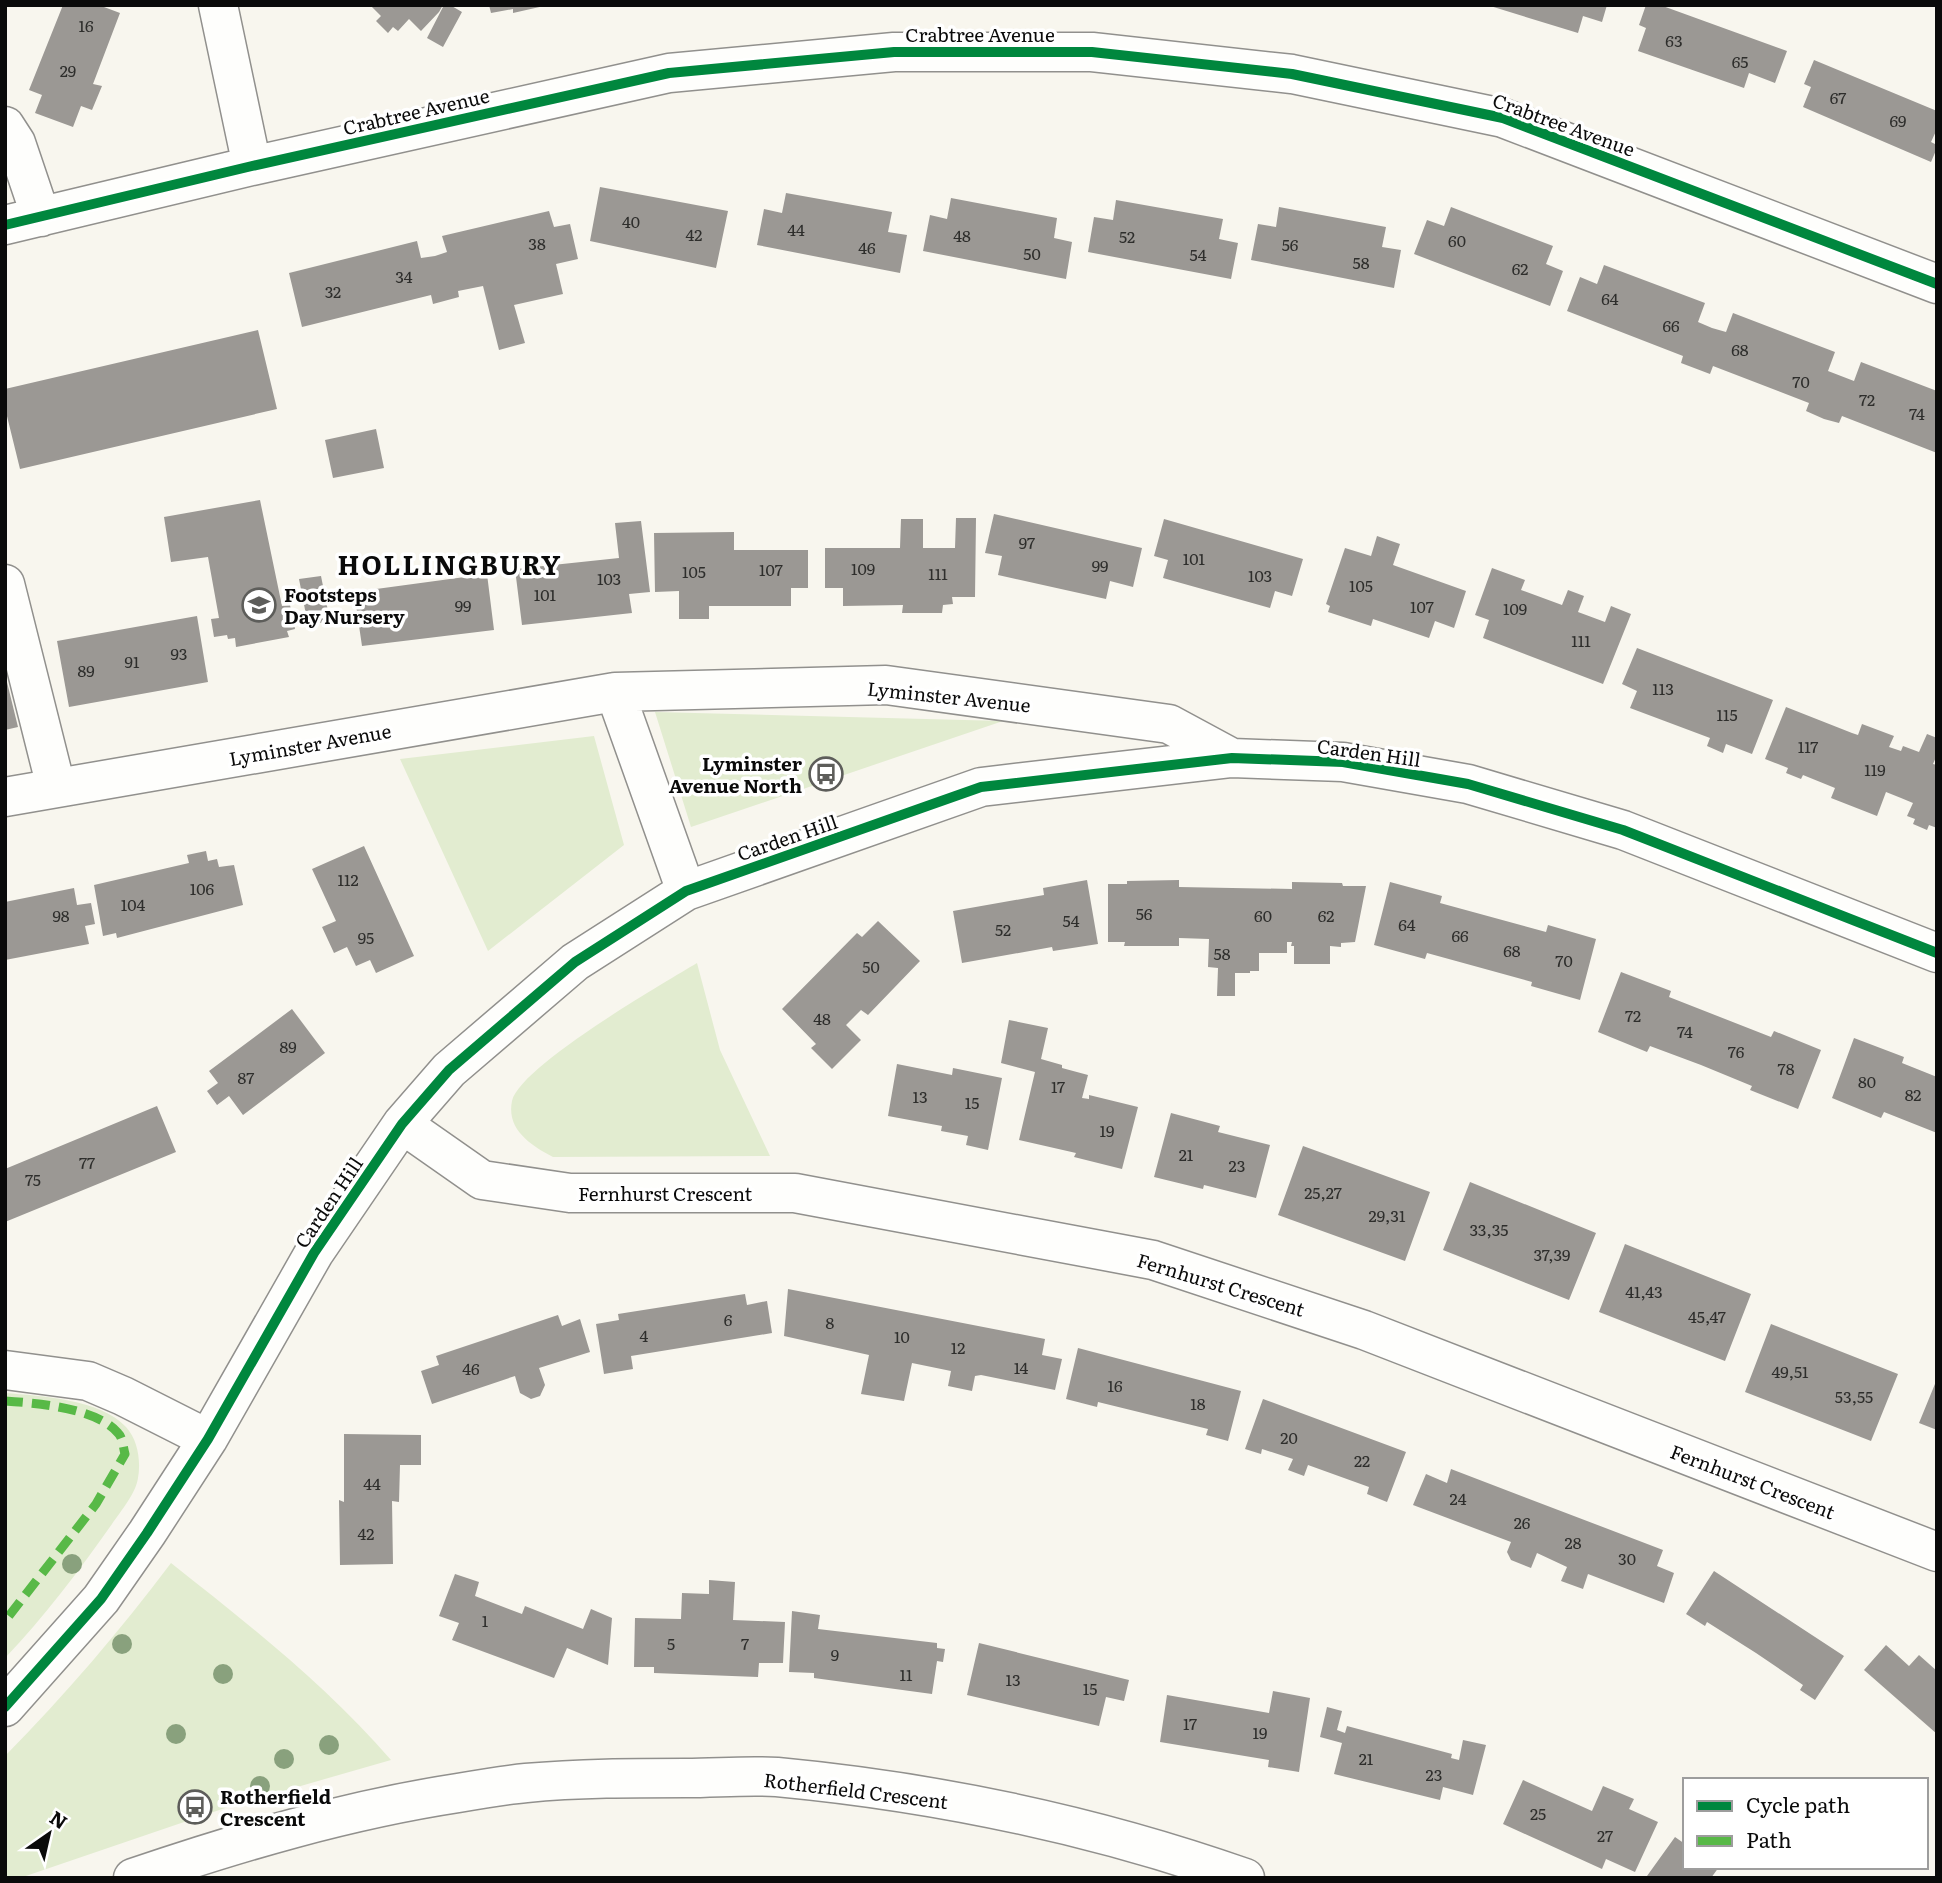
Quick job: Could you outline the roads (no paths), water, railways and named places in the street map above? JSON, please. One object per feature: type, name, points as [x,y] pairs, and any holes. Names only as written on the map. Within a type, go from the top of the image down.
[{"type":"street","points":[[218,5],[252,166]]},
{"type":"street","name":"Crabtree Avenue","points":[[23,221],[252,166],[668,73],[894,51],[1092,52],[1293,74],[1503,118],[1937,284]]},
{"type":"street","points":[[5,126],[16,143],[23,221]]},
{"type":"street","points":[[5,584],[56,787]]},
{"type":"street","name":"Lyminster Avenue","points":[[5,797],[615,692],[886,685],[1169,724],[1232,758]]},
{"type":"street","points":[[615,692],[686,891]]},
{"type":"street","name":"Carden Hill","points":[[5,1707],[102,1599],[208,1439],[314,1253],[402,1124],[449,1070],[566,969],[686,891],[981,788],[1232,758],[1343,762],[1468,784],[1623,830],[1937,953]]},
{"type":"street","name":"Fernhurst Crescent","points":[[402,1124],[482,1180],[570,1192],[795,1193],[1153,1260],[1364,1330],[1937,1552]]},
{"type":"street","points":[[5,1370],[88,1381],[208,1439]]},
{"type":"street","name":"Rotherfield Crescent","points":[[133,1878],[200,1855],[317,1821],[449,1794],[524,1783],[594,1779],[774,1777],[913,1794],[1050,1820],[1199,1861],[1245,1878]]},
{"type":"place","name":"Footsteps Day Nursery","points":[[259,605]]},
{"type":"place","name":"Lyminster Avenue North","points":[[826,774]]},
{"type":"place","name":"Rotherfield Crescent","points":[[195,1807]]},
{"type":"district","name":"HOLLINGBURY","points":[[450,563]]}]
